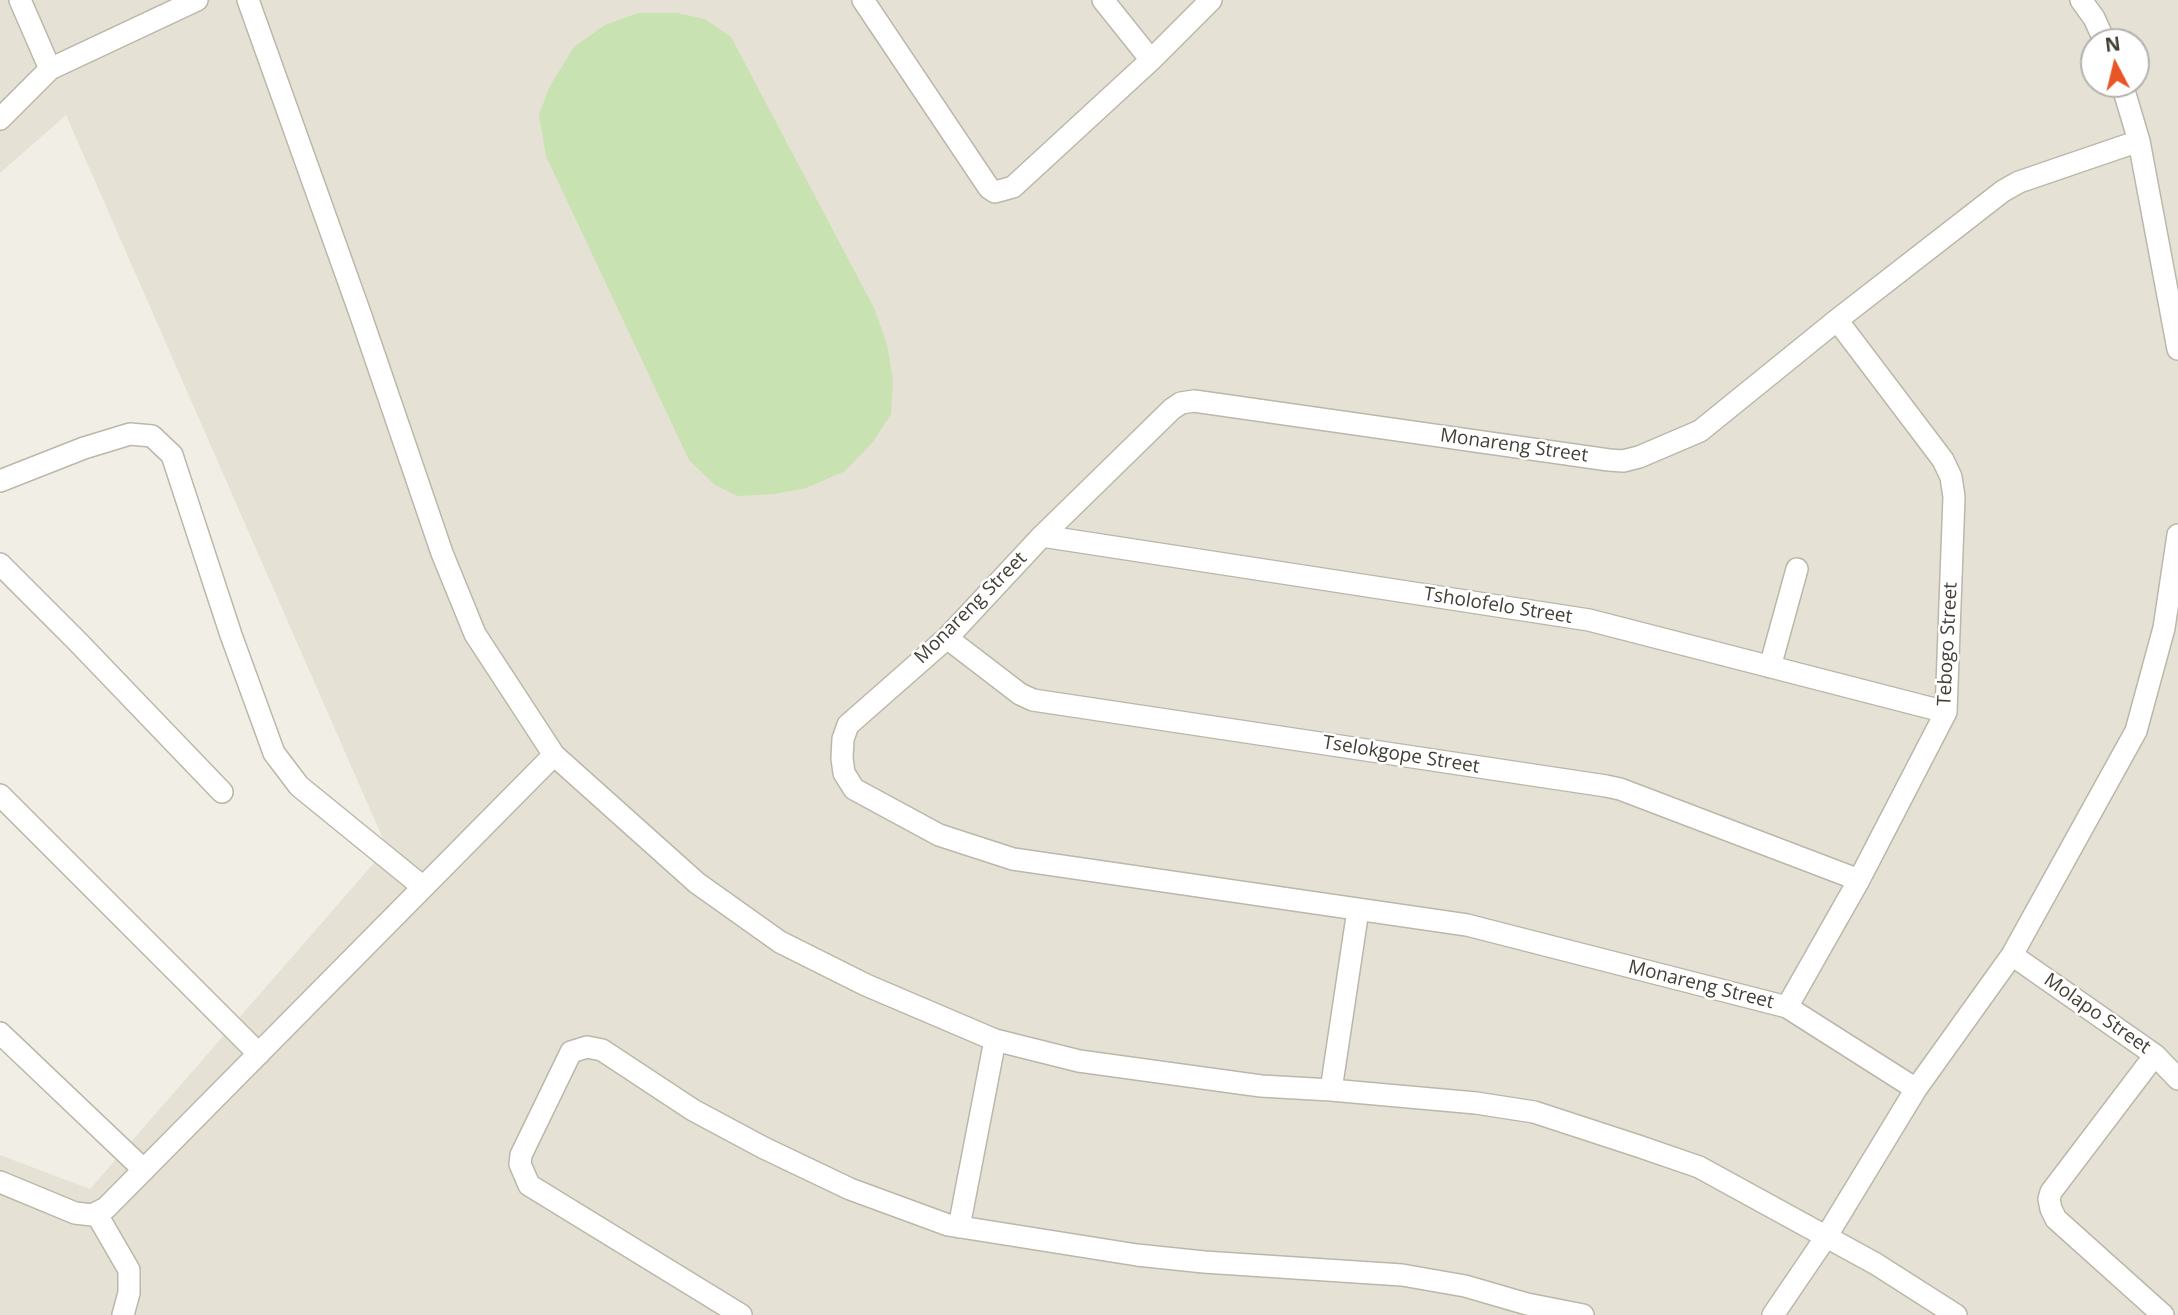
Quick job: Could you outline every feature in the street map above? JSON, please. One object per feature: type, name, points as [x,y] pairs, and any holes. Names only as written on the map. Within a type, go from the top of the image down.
[{"type":"street","points":[[20,0],[50,69]]},
{"type":"street","points":[[0,119],[50,69],[197,0]]},
{"type":"street","points":[[248,0],[442,553],[474,634],[554,755],[697,883],[780,942],[866,985],[995,1040],[1079,1061],[1261,1086],[1476,1103],[1534,1112],[1699,1167],[1876,1264],[1956,1315]]},
{"type":"street","points":[[863,0],[989,188],[995,192],[1013,187],[1151,60],[1211,0]]},
{"type":"street","points":[[1103,0],[1151,60]]},
{"type":"street","points":[[2081,0],[2099,28]]},
{"type":"street","points":[[2126,98],[2139,141],[2178,349]]},
{"type":"street","name":"Monareng Street","points":[[1916,1089],[1787,1007],[1467,925],[1013,859],[939,835],[853,789],[844,773],[843,739],[848,725],[947,638],[1042,536],[1181,403],[1194,401],[1623,461],[1639,457],[1700,431],[2003,191],[2139,141]]},
{"type":"street","name":"Tebogo Street","points":[[1787,1007],[1860,880],[1946,712],[1954,497],[1951,477],[1943,460],[1837,320]]},
{"type":"street","points":[[0,481],[84,448],[130,434],[152,436],[172,455],[231,635],[274,753],[299,786],[423,887]]},
{"type":"street","points":[[1773,1315],[1826,1237],[1916,1089],[2012,955],[2140,722],[2164,628],[2178,535]]},
{"type":"street","name":"Tsholofelo Street","points":[[1042,536],[1589,620],[1946,712]]},
{"type":"street","points":[[0,564],[222,792]]},
{"type":"street","points":[[1770,667],[1797,569]]},
{"type":"street","name":"Tselokgope Street","points":[[947,638],[1020,695],[1033,700],[1620,789],[1860,880]]},
{"type":"street","points":[[0,1182],[83,1215],[107,1208],[554,755]]},
{"type":"street","points":[[0,795],[259,1054]]},
{"type":"street","points":[[1331,1090],[1358,910]]},
{"type":"street","name":"Molapo Street","points":[[2012,955],[2155,1055],[2178,1079]]},
{"type":"street","points":[[0,1033],[144,1170]]},
{"type":"street","points":[[959,1227],[995,1040]]},
{"type":"street","points":[[741,1315],[529,1185],[520,1164],[521,1154],[571,1052],[587,1047],[602,1050],[693,1110],[765,1148],[850,1189],[948,1225],[1191,1261],[1402,1275],[1465,1286],[1525,1309],[1583,1315]]},
{"type":"street","points":[[2155,1055],[2051,1192],[2049,1199],[2056,1219],[2163,1315]]},
{"type":"street","points":[[96,1213],[129,1269],[129,1293],[123,1315]]},
{"type":"shaded area","points":[[0,0],[2178,0],[2178,1315],[0,1315],[0,1155],[90,1189],[387,848],[66,115],[0,173]]},
{"type":"green space","points":[[638,13],[677,13],[705,19],[731,37],[874,308],[887,344],[893,381],[891,414],[873,442],[845,471],[806,488],[774,494],[738,496],[715,485],[689,460],[546,156],[539,115],[549,88],[574,47],[605,25]]}]
